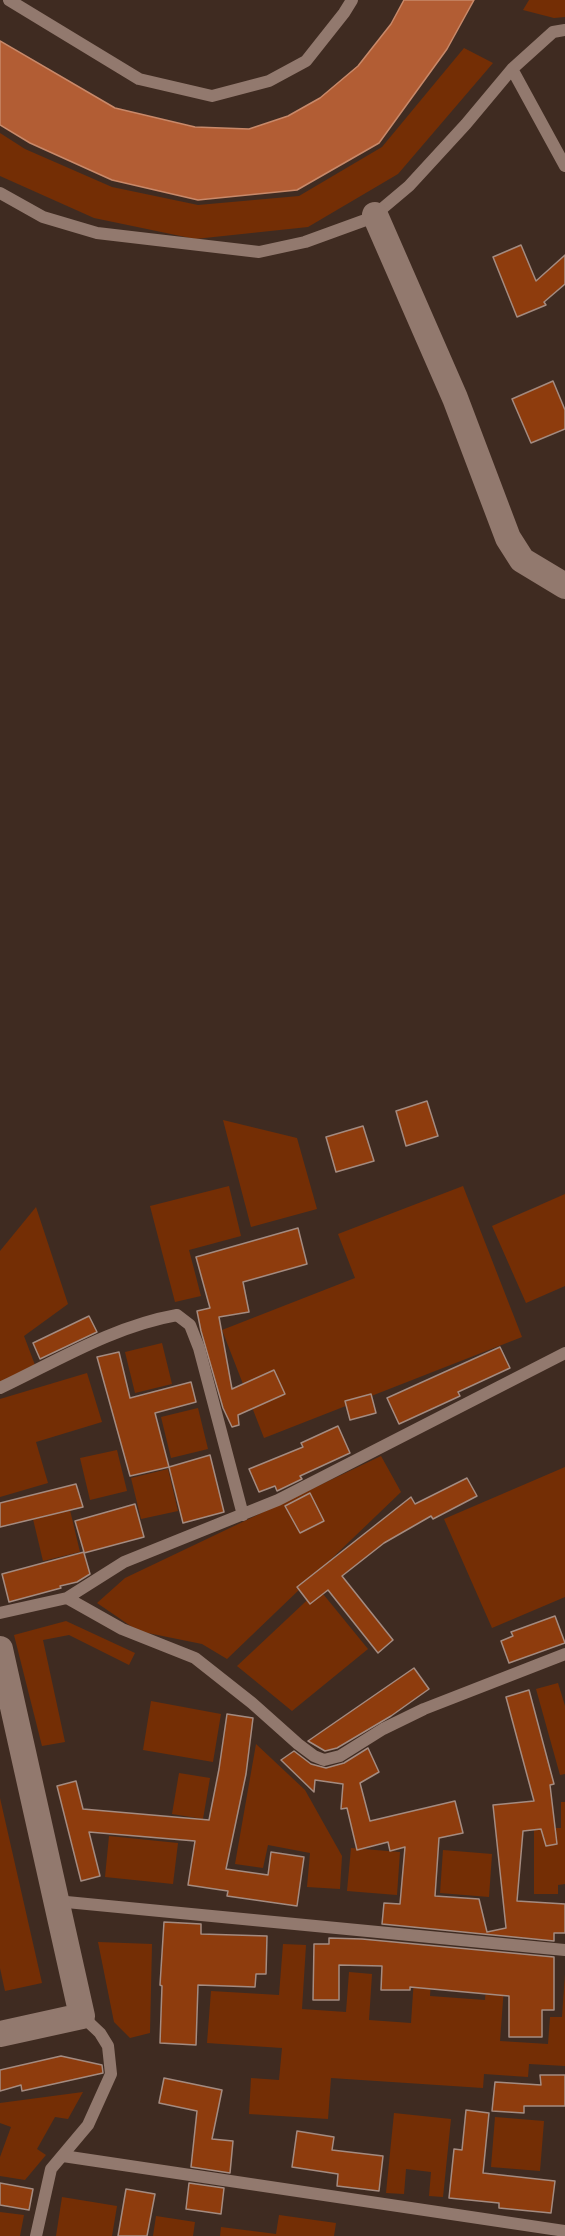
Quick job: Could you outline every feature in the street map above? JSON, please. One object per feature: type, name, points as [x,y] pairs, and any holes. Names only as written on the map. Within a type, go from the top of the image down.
[{"type":"street","points":[[375,215],[455,398],[508,538],[522,560],[565,586]]},
{"type":"street","points":[[0,1649],[82,2016],[0,2034]]},
{"type":"lane","points":[[9,0],[139,79],[212,96],[269,81],[306,61],[352,0]]},
{"type":"lane","points":[[0,193],[43,218],[97,233],[259,252],[304,242],[375,215],[408,186],[466,124],[512,69],[553,32],[565,30]]},
{"type":"lane","points":[[512,69],[565,166]]},
{"type":"lane","points":[[0,1388],[123,1330],[158,1318],[177,1315],[190,1325],[199,1348],[243,1515]]},
{"type":"lane","points":[[0,1613],[67,1598],[124,1562],[278,1500],[565,1353]]},
{"type":"lane","points":[[67,1598],[122,1629],[195,1658],[252,1703],[298,1744],[314,1756],[324,1760],[340,1756],[383,1729],[424,1709],[565,1654]]},
{"type":"lane","points":[[56,1901],[565,1950]]},
{"type":"lane","points":[[36,2236],[51,2169],[88,2125],[111,2074],[108,2046],[100,2033],[82,2016]]},
{"type":"lane","points":[[63,2156],[565,2231]]},
{"type":"shaded area","points":[[404,0],[474,0],[447,49],[379,143],[297,190],[198,200],[112,180],[30,143],[0,125],[0,41],[115,108],[195,127],[249,129],[288,116],[320,98],[358,66],[391,24]]},
{"type":"shaded area","points":[[529,0],[565,0],[565,17],[554,18],[523,10]]},
{"type":"shaded area","points":[[464,48],[493,63],[398,174],[308,227],[195,239],[94,218],[0,176],[0,133],[25,149],[112,187],[198,205],[299,196],[382,147]]},
{"type":"shaded area","points":[[223,1120],[297,1138],[317,1209],[251,1227]]},
{"type":"shaded area","points":[[229,1186],[241,1236],[189,1250],[201,1296],[175,1302],[150,1206]]},
{"type":"shaded area","points":[[463,1186],[522,1337],[264,1438],[222,1330],[355,1278],[338,1234]]},
{"type":"shaded area","points":[[565,1194],[565,1286],[526,1303],[492,1226]]},
{"type":"shaded area","points":[[36,1207],[68,1304],[24,1336],[35,1365],[0,1384],[0,1251]]},
{"type":"shaded area","points":[[162,1343],[172,1384],[135,1393],[125,1352]]},
{"type":"shaded area","points":[[87,1373],[102,1422],[36,1442],[48,1483],[0,1497],[0,1399]]},
{"type":"shaded area","points":[[198,1408],[208,1449],[171,1458],[161,1417]]},
{"type":"shaded area","points":[[117,1450],[127,1491],[90,1500],[80,1458]]},
{"type":"shaded area","points":[[381,1456],[401,1492],[227,1659],[202,1644],[138,1631],[97,1603],[125,1578]]},
{"type":"shaded area","points":[[565,1467],[565,1597],[492,1628],[444,1519]]},
{"type":"shaded area","points":[[168,1469],[178,1511],[141,1519],[131,1478]]},
{"type":"shaded area","points":[[70,1510],[80,1552],[43,1561],[33,1519]]},
{"type":"shaded area","points":[[319,1589],[368,1649],[292,1711],[237,1666]]},
{"type":"shaded area","points":[[66,1621],[135,1653],[129,1665],[69,1635],[43,1640],[65,1742],[42,1746],[14,1635]]},
{"type":"shaded area","points":[[558,1683],[565,1706],[565,1774],[560,1775],[536,1689]]},
{"type":"shaded area","points":[[151,1701],[221,1714],[213,1762],[143,1750]]},
{"type":"shaded area","points":[[256,1744],[305,1790],[342,1856],[340,1889],[307,1887],[310,1853],[268,1845],[263,1868],[235,1864]]},
{"type":"shaded area","points":[[179,1773],[210,1778],[203,1819],[172,1814]]},
{"type":"shaded area","points":[[0,1798],[42,1983],[5,1991],[0,1968]]},
{"type":"shaded area","points":[[561,1802],[565,1802],[565,1884],[558,1885],[558,1894],[534,1894],[534,1828],[561,1828]]},
{"type":"shaded area","points":[[109,1836],[178,1843],[173,1884],[105,1877]]},
{"type":"shaded area","points":[[351,1848],[400,1852],[397,1895],[347,1891]]},
{"type":"shaded area","points":[[443,1850],[492,1854],[489,1897],[440,1893]]},
{"type":"shaded area","points":[[98,1942],[152,1944],[150,2033],[130,2038],[114,2022]]},
{"type":"shaded area","points":[[283,1944],[306,1945],[302,2009],[346,2012],[349,1972],[372,1974],[369,2020],[411,2023],[416,1948],[433,1949],[430,1996],[485,2000],[488,1958],[506,1960],[500,2041],[548,2044],[550,2017],[562,2017],[565,1974],[565,2066],[529,2064],[528,2077],[484,2074],[483,2088],[331,2078],[328,2119],[249,2114],[251,2078],[279,2080],[282,2048],[207,2043],[211,1991],[279,1995]]},
{"type":"shaded area","points":[[83,2092],[68,2119],[55,2117],[37,2149],[46,2155],[25,2180],[0,2176],[0,2157],[11,2127],[0,2123],[0,2103]]},
{"type":"shaded area","points":[[394,2113],[451,2119],[443,2197],[429,2196],[431,2172],[406,2169],[404,2194],[386,2193]]},
{"type":"shaded area","points":[[495,2117],[544,2121],[540,2171],[491,2167]]},
{"type":"shaded area","points":[[62,2197],[117,2206],[112,2236],[56,2236]]},
{"type":"shaded area","points":[[0,2212],[24,2215],[20,2236],[0,2236]]},
{"type":"shaded area","points":[[279,2215],[336,2223],[334,2236],[220,2236],[221,2227],[276,2234]]},
{"type":"shaded area","points":[[156,2216],[195,2222],[193,2236],[153,2236]]},
{"type":"building","points":[[521,245],[536,281],[565,255],[565,284],[544,302],[546,305],[517,317],[493,257]]},
{"type":"building","points":[[553,381],[565,410],[565,429],[531,443],[512,399]]},
{"type":"building","points":[[427,1101],[438,1136],[406,1146],[396,1111]]},
{"type":"building","points":[[363,1126],[374,1161],[336,1172],[326,1137]]},
{"type":"building","points":[[298,1228],[307,1264],[243,1282],[249,1312],[219,1317],[232,1389],[274,1370],[285,1394],[238,1415],[239,1425],[232,1427],[223,1408],[201,1331],[197,1311],[210,1308],[196,1257]]},
{"type":"building","points":[[89,1316],[97,1332],[40,1359],[33,1343]]},
{"type":"building","points":[[500,1347],[510,1368],[458,1392],[460,1396],[399,1424],[387,1398]]},
{"type":"building","points":[[119,1352],[130,1398],[191,1382],[196,1402],[155,1413],[169,1467],[130,1476],[97,1357]]},
{"type":"building","points":[[371,1394],[376,1413],[350,1420],[345,1401]]},
{"type":"building","points":[[338,1426],[350,1453],[300,1476],[302,1479],[277,1491],[275,1486],[259,1492],[249,1469],[303,1447],[301,1443]]},
{"type":"building","points":[[210,1455],[224,1512],[183,1523],[169,1467]]},
{"type":"building","points":[[467,1478],[477,1496],[433,1519],[431,1516],[384,1543],[342,1576],[393,1640],[378,1653],[328,1590],[310,1604],[297,1587],[411,1497],[415,1504]]},
{"type":"building","points":[[76,1484],[83,1507],[0,1527],[0,1503]]},
{"type":"building","points":[[310,1493],[324,1521],[300,1533],[285,1506]]},
{"type":"building","points":[[135,1504],[144,1537],[84,1553],[90,1574],[77,1582],[60,1586],[61,1588],[9,1602],[2,1574],[84,1552],[75,1521]]},
{"type":"building","points":[[555,1616],[565,1643],[509,1663],[501,1641],[513,1636],[511,1632]]},
{"type":"building","points":[[414,1668],[429,1689],[391,1716],[337,1748],[325,1751],[308,1741]]},
{"type":"building","points":[[529,1690],[554,1784],[550,1785],[557,1844],[546,1846],[541,1829],[523,1831],[517,1901],[565,1904],[565,1933],[554,1933],[554,1941],[382,1924],[384,1903],[400,1904],[405,1847],[390,1851],[388,1842],[357,1850],[347,1808],[341,1809],[343,1784],[315,1780],[314,1792],[281,1760],[294,1751],[311,1764],[326,1768],[344,1763],[368,1748],[379,1772],[360,1783],[370,1821],[455,1801],[463,1833],[439,1838],[435,1896],[479,1899],[487,1932],[506,1928],[493,1805],[534,1801],[506,1697]]},
{"type":"building","points":[[227,1714],[253,1718],[246,1774],[226,1869],[268,1875],[271,1852],[304,1857],[297,1906],[227,1896],[228,1891],[188,1885],[195,1841],[89,1832],[100,1876],[81,1881],[57,1786],[76,1781],[83,1809],[209,1820]]},
{"type":"building","points":[[164,1922],[201,1924],[201,1934],[267,1936],[266,1974],[256,1974],[255,1987],[198,1985],[196,2045],[160,2043],[162,1986],[160,1985]]},
{"type":"building","points":[[329,1938],[554,1957],[554,2010],[542,2010],[542,2037],[509,2037],[509,1996],[410,1987],[410,1990],[381,1990],[382,1966],[339,1965],[339,2000],[313,2000],[314,1944],[329,1944]]},
{"type":"building","points":[[61,2056],[102,2065],[103,2073],[22,2091],[21,2085],[0,2091],[0,2070]]},
{"type":"building","points":[[540,2075],[565,2075],[565,2106],[524,2106],[524,2113],[492,2111],[495,2082],[541,2085]]},
{"type":"building","points":[[164,2078],[222,2090],[212,2139],[233,2141],[230,2173],[191,2167],[197,2111],[159,2103]]},
{"type":"building","points":[[466,2110],[489,2113],[483,2173],[555,2181],[551,2213],[499,2208],[499,2203],[449,2198],[454,2149],[462,2150]]},
{"type":"building","points":[[297,2131],[334,2137],[332,2150],[383,2156],[379,2191],[337,2186],[338,2174],[292,2167]]},
{"type":"building","points":[[0,2183],[33,2189],[29,2210],[0,2205]]},
{"type":"building","points":[[189,2183],[224,2188],[221,2214],[186,2209]]},
{"type":"building","points":[[126,2189],[155,2194],[147,2236],[118,2236]]}]
